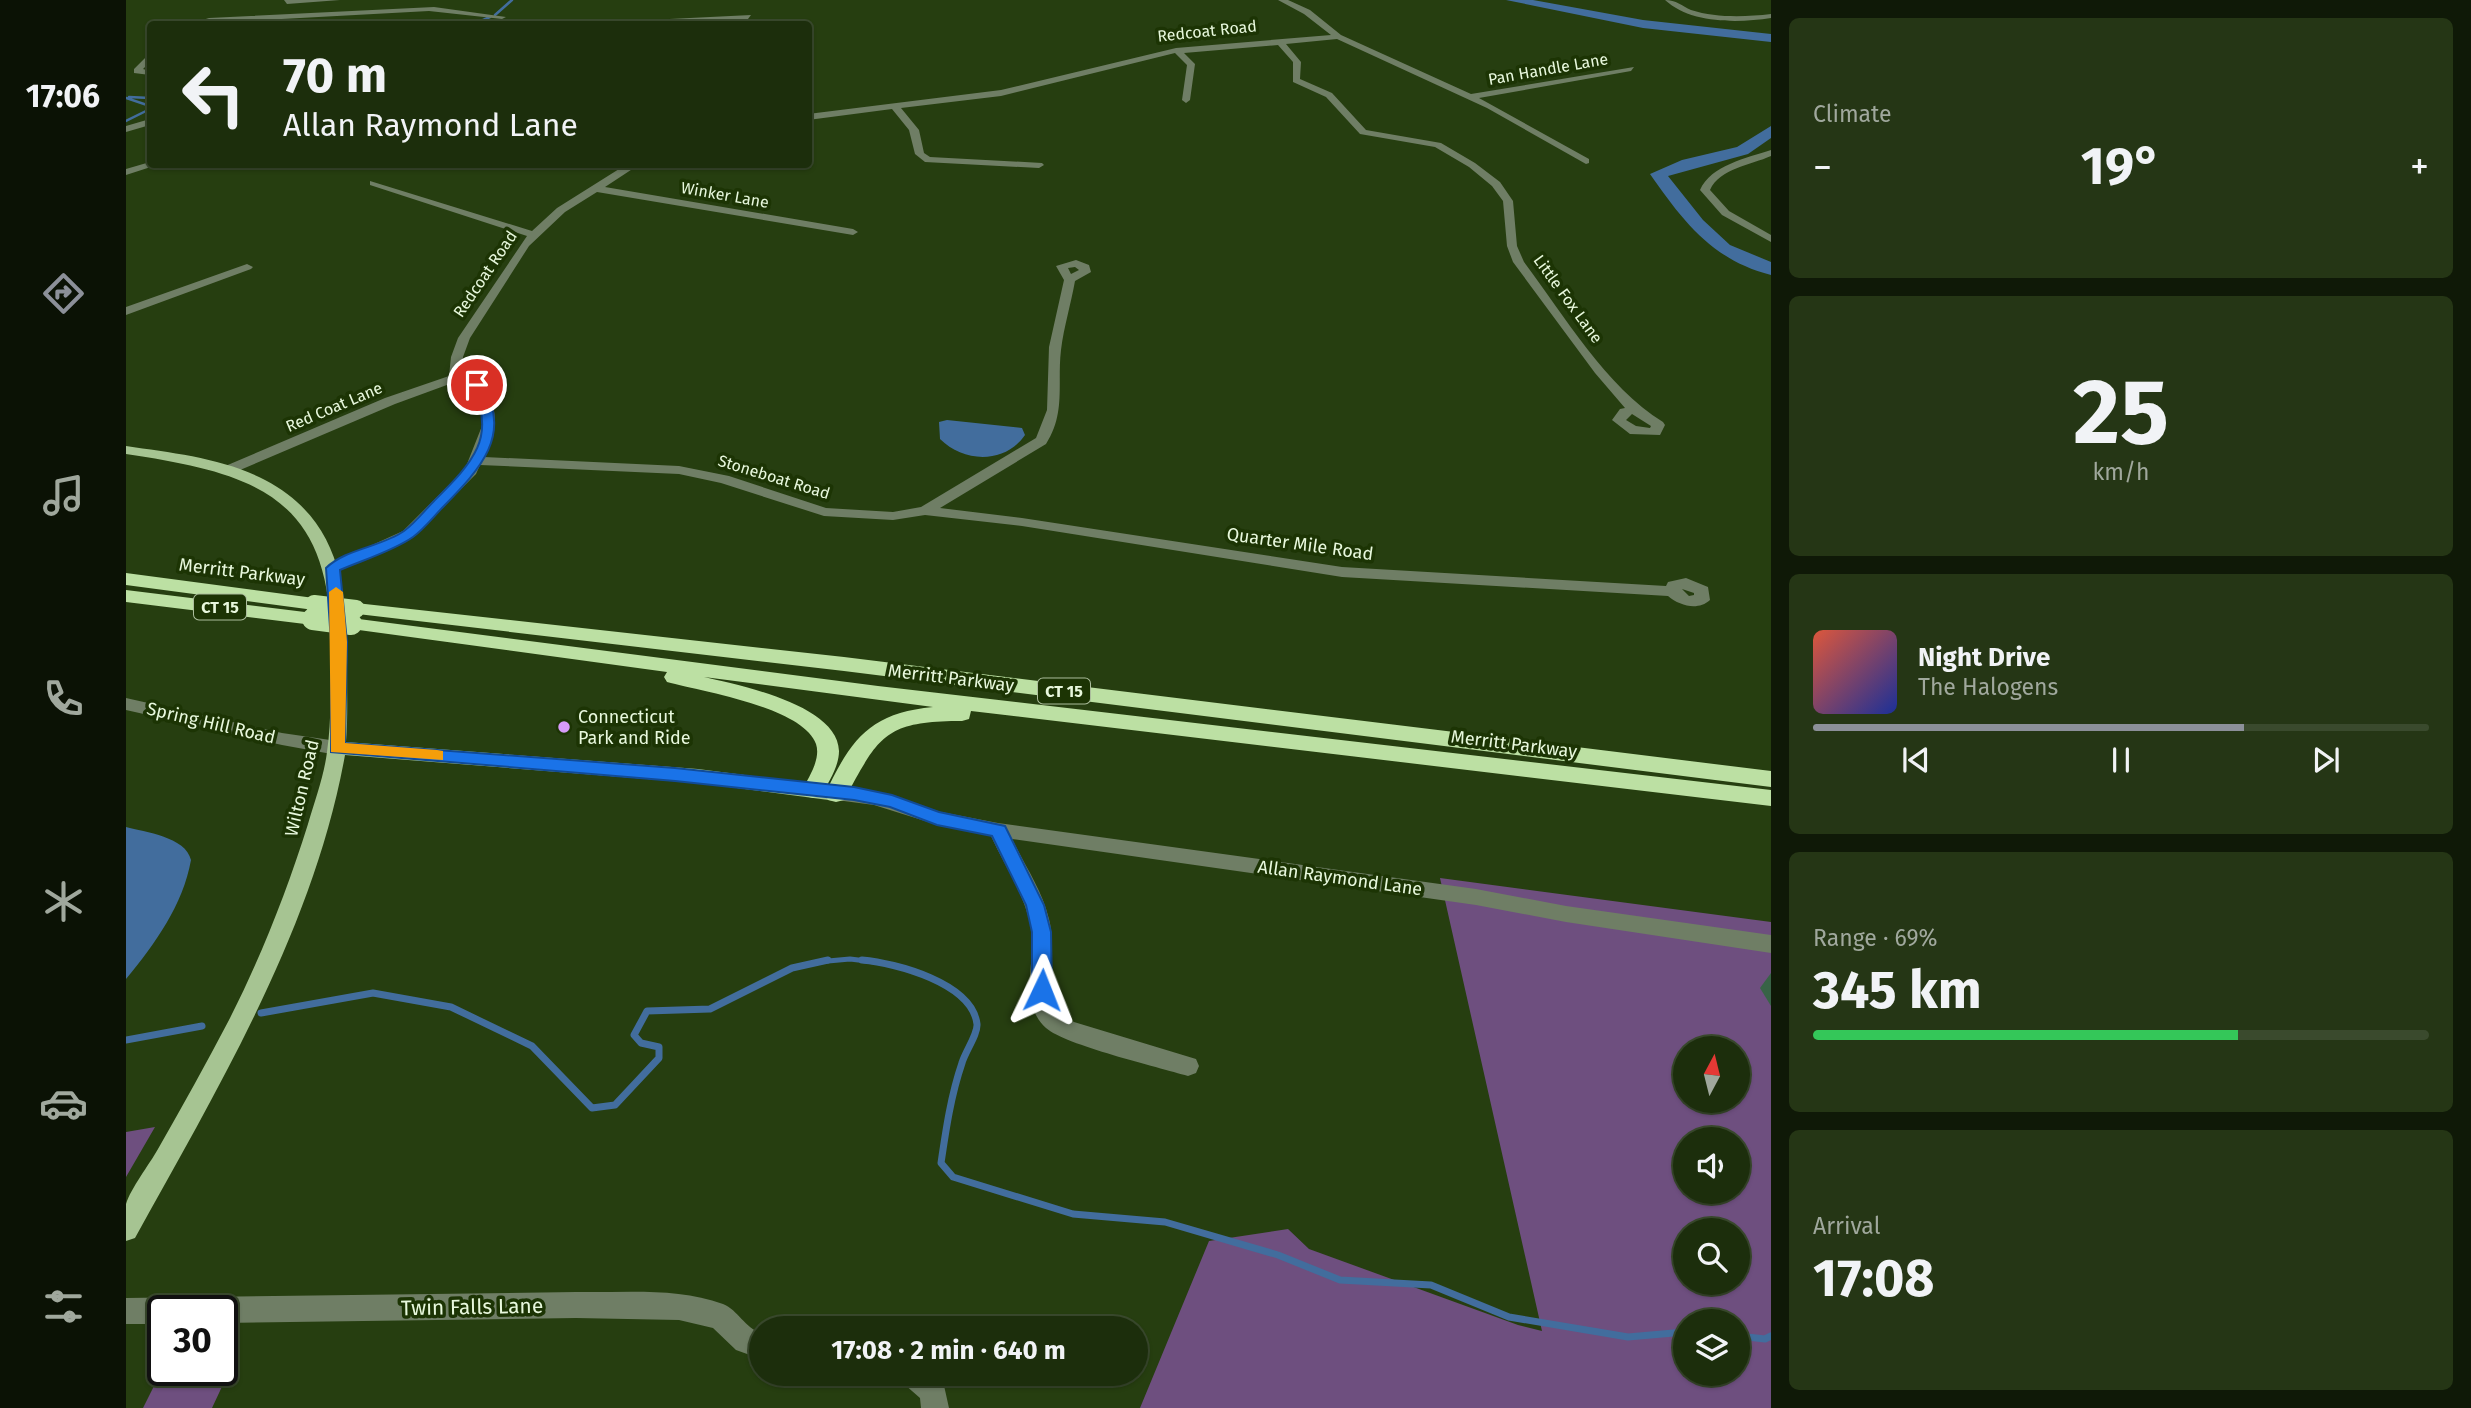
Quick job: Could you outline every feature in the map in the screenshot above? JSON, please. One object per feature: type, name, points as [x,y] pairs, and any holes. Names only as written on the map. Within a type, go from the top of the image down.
[{"type":"highway","name":"Merritt Parkway","points":[[126,577],[221,592],[313,611]]},
{"type":"highway","name":"Merritt Parkway","points":[[126,596],[313,611],[844,664],[1771,779]]},
{"type":"highway","name":"Merritt Parkway","points":[[354,616],[528,647],[1771,798]]},
{"type":"highway","points":[[528,647],[649,671],[790,710],[816,725],[827,744],[826,765],[814,790]]},
{"type":"highway","points":[[836,794],[849,763],[862,743],[881,727],[908,716],[945,713],[1014,716],[1294,742]]},
{"type":"main road","name":"Wilton Road","points":[[126,450],[228,470],[265,485],[297,509],[322,540],[333,568],[339,642],[337,748],[308,862],[223,1054],[126,1229]]},
{"type":"main road","name":"Allan Raymond Lane","points":[[337,748],[685,775],[836,794]]},
{"type":"street","points":[[287,2],[336,0]]},
{"type":"street","points":[[421,19],[446,0]]},
{"type":"street","points":[[1282,0],[1307,12],[1338,37]]},
{"type":"street","points":[[1669,0],[1693,13],[1747,18],[1771,16]]},
{"type":"street","points":[[742,7],[753,21]]},
{"type":"street","points":[[205,21],[433,10],[502,17]]},
{"type":"street","points":[[653,20],[748,17]]},
{"type":"street","name":"Redcoat Road","points":[[812,117],[1002,93],[1176,50],[1338,37],[1470,97],[1552,139],[1586,161]]},
{"type":"street","name":"Little Fox Lane","points":[[1280,42],[1297,62],[1296,80],[1329,95],[1363,132],[1438,145],[1472,165],[1496,184],[1508,201],[1514,254],[1599,370],[1634,410]]},
{"type":"street","points":[[1176,50],[1191,64],[1186,100]]},
{"type":"street","points":[[147,61],[137,71],[147,73]]},
{"type":"street","name":"Pan Handle Lane","points":[[1470,97],[1631,69]]},
{"type":"street","points":[[896,108],[914,130],[920,154],[928,160],[1039,165]]},
{"type":"street","points":[[126,129],[147,123]]},
{"type":"street","points":[[1771,153],[1710,180],[1705,190],[1712,201],[1744,225],[1771,239]]},
{"type":"street","points":[[126,172],[147,166]]},
{"type":"street","name":"Redcoat Road","points":[[455,378],[457,357],[464,338],[533,234],[593,188],[628,168]]},
{"type":"street","points":[[374,183],[533,234]]},
{"type":"street","name":"Winker Lane","points":[[593,188],[853,232]]},
{"type":"street","points":[[126,311],[247,267]]},
{"type":"street","name":"Stoneboat Road","points":[[477,461],[679,470],[724,479],[824,512],[859,516],[925,511],[1041,441],[1051,428],[1055,413],[1054,354],[1070,279]]},
{"type":"street","points":[[333,568],[408,534],[461,483],[477,461],[487,439],[489,407],[477,385],[455,378]]},
{"type":"street","name":"Red Coat Lane","points":[[228,470],[390,401],[455,378]]},
{"type":"street","name":"Quarter Mile Road","points":[[925,511],[1022,522],[1342,572],[1673,592]]},
{"type":"street","name":"Spring Hill Road","points":[[126,704],[282,739],[337,748]]},
{"type":"street","name":"Allan Raymond Lane","points":[[836,794],[849,804],[888,812],[910,810],[998,831],[1476,897],[1566,914],[1771,944]]},
{"type":"street","points":[[998,831],[1035,905],[1042,932],[1042,990],[1048,1015],[1060,1027],[1188,1066]]},
{"type":"street","name":"Twin Falls Lane","points":[[238,1310],[669,1307],[720,1316],[749,1342]]},
{"type":"street","points":[[126,1311],[147,1311]]},
{"type":"street","points":[[927,1386],[933,1391],[935,1408]]},
{"type":"shaded area","points":[[1440,878],[1771,922],[1771,1408],[1140,1408],[1209,1241],[1288,1229],[1309,1249],[1518,1325],[1542,1331]]},
{"type":"shaded area","points":[[155,1127],[126,1177],[126,1132]]},
{"type":"shaded area","points":[[154,1386],[222,1386],[212,1408],[143,1408]]},
{"type":"water","points":[[947,420],[1022,428],[1025,435],[1007,451],[984,457],[972,456],[961,453],[940,439],[939,422]]},
{"type":"water","points":[[126,827],[173,841],[188,852],[191,860],[175,908],[126,979]]},
{"type":"waterway","points":[[495,15],[512,0]]},
{"type":"waterway","points":[[1512,0],[1643,24],[1771,38]]},
{"type":"waterway","points":[[481,21],[490,17]]},
{"type":"waterway","points":[[129,97],[147,98]]},
{"type":"waterway","points":[[126,98],[147,105]]},
{"type":"waterway","points":[[126,121],[147,110]]},
{"type":"waterway","points":[[1771,131],[1742,151],[1688,163],[1658,174],[1697,224],[1723,249],[1771,269]]},
{"type":"waterway","points":[[820,962],[850,959],[875,962]]},
{"type":"waterway","points":[[820,962],[828,960]]},
{"type":"waterway","points":[[862,960],[894,965],[930,978],[962,997],[972,1010],[977,1028],[955,1087],[941,1163],[953,1177],[1073,1214],[1165,1222],[1278,1255],[1340,1280],[1431,1285],[1509,1317],[1628,1337],[1673,1333]]},
{"type":"waterway","points":[[261,1013],[373,993],[451,1007],[532,1046],[592,1108],[615,1105],[659,1058],[659,1047],[641,1043],[634,1035],[647,1011],[710,1009],[792,968],[820,962]]},
{"type":"waterway","points":[[126,1040],[202,1026]]},
{"type":"waterway","points":[[1750,1337],[1765,1339],[1771,1336]]},
{"type":"slow traffic","points":[[336,592],[339,642],[337,748],[437,756]]},
{"type":"place","name":"Connecticut Park and Ride","points":[[564,727]]},
{"type":"route","points":[[477,385],[490,414],[487,439],[471,471],[408,534],[333,568],[339,642],[337,748],[675,774],[854,794],[892,801],[937,818],[998,831],[1035,905],[1042,932],[1042,990]]}]
